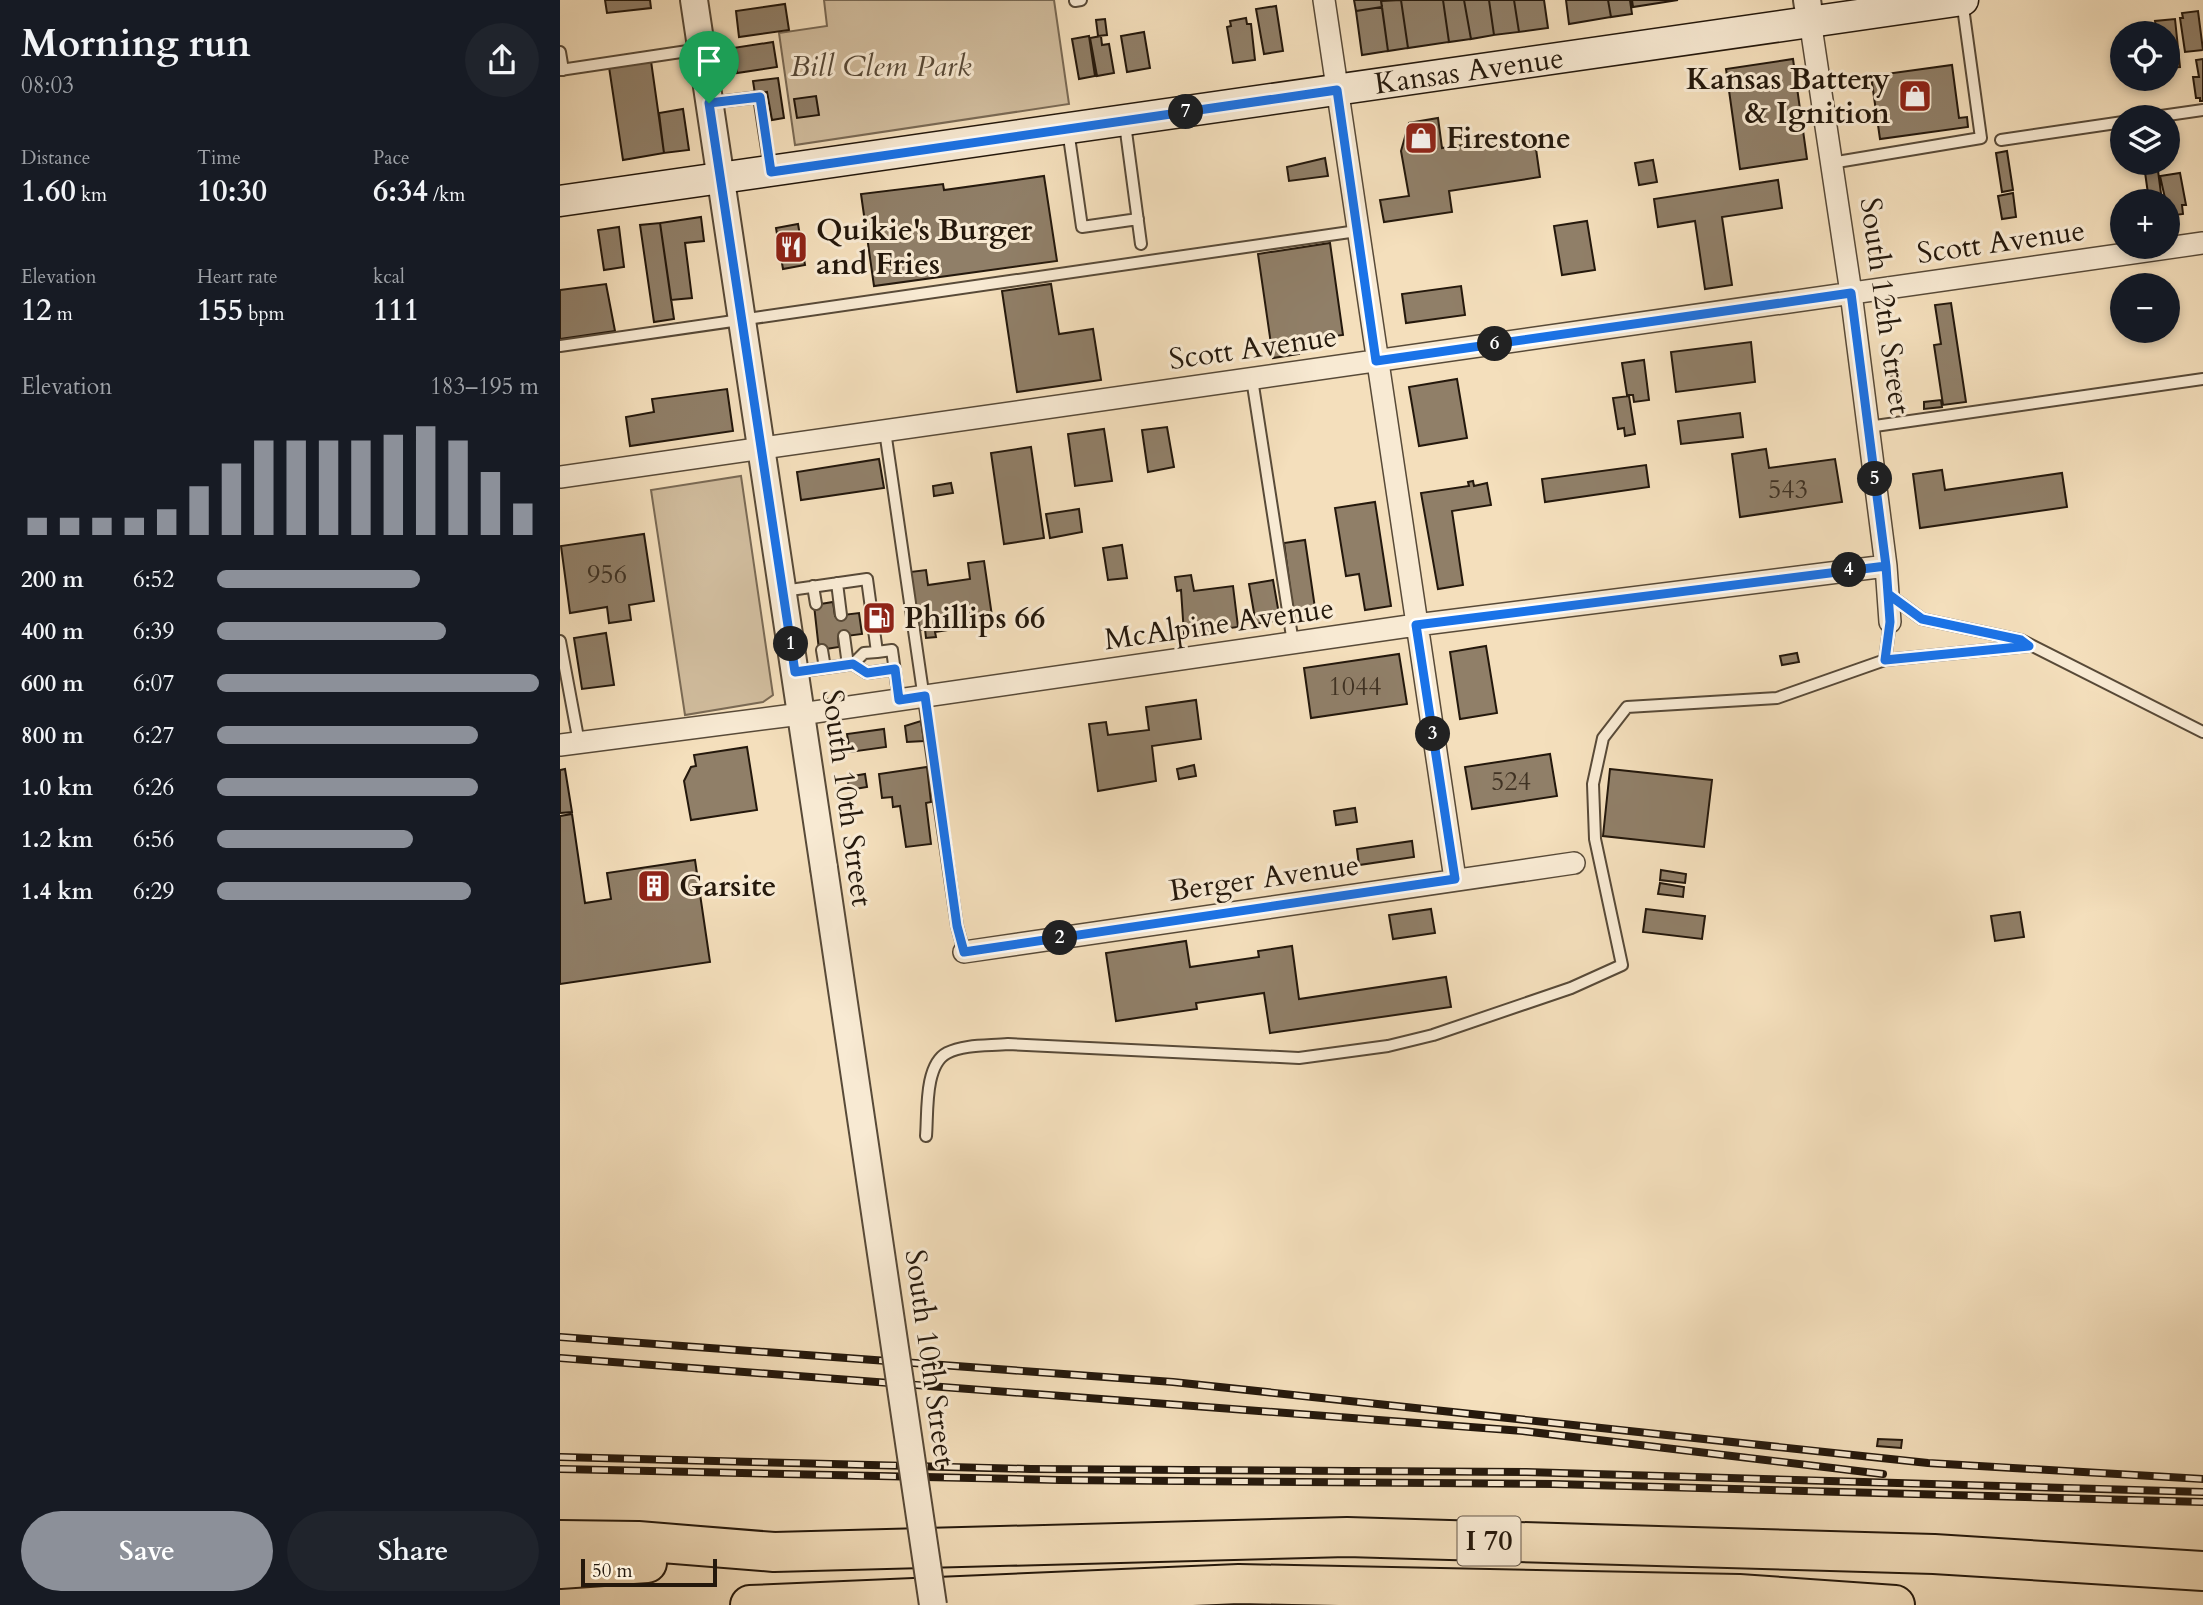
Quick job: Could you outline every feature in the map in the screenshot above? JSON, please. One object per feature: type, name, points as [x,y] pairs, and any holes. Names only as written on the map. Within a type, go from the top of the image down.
[{"type":"highway","name":"I 70","points":[[560,1540],[638,1541],[774,1552],[1347,1536],[1934,1554],[2203,1571]]},
{"type":"highway","points":[[560,1569],[774,1552]]},
{"type":"highway","name":"I 70","points":[[750,1605],[1239,1584],[1739,1594],[1895,1605]]},
{"type":"main road","name":"Kansas Avenue","points":[[560,201],[1337,90],[1809,10],[1962,0]]},
{"type":"street","name":"South 10th Street","points":[[694,0],[933,1605]]},
{"type":"street","points":[[1324,0],[1455,879]]},
{"type":"street","name":"South 12th Street","points":[[1809,10],[1851,293],[1886,566],[1890,622]]},
{"type":"street","name":"Scott Avenue","points":[[560,477],[2203,243]]},
{"type":"street","name":"McAlpine Avenue","points":[[570,744],[801,714],[1416,625],[1886,566]]},
{"type":"street","name":"Berger Avenue","points":[[964,952],[1574,863]]},
{"type":"lane","points":[[1075,1],[1081,0]]},
{"type":"lane","points":[[1831,163],[1981,138],[1962,0]]},
{"type":"lane","points":[[560,52],[561,70],[701,49]]},
{"type":"lane","points":[[709,103],[760,97],[771,172]]},
{"type":"lane","points":[[2180,113],[2203,110]]},
{"type":"lane","points":[[1124,121],[1141,244]]},
{"type":"lane","points":[[2001,140],[2110,124]]},
{"type":"lane","points":[[1068,129],[1082,227],[1138,219]]},
{"type":"lane","points":[[560,346],[1357,231]]},
{"type":"lane","points":[[1252,379],[1293,643]]},
{"type":"lane","points":[[1868,427],[2203,379]]},
{"type":"lane","points":[[885,431],[957,926],[964,952]]},
{"type":"lane","points":[[783,591],[867,579],[877,652]]},
{"type":"lane","points":[[837,583],[841,615]]},
{"type":"lane","points":[[813,586],[816,604]]},
{"type":"lane","points":[[1888,594],[1922,619],[2021,640],[2203,732]]},
{"type":"lane","points":[[1885,660],[1890,622]]},
{"type":"lane","points":[[844,636],[850,664]]},
{"type":"lane","points":[[560,641],[570,744]]},
{"type":"lane","points":[[926,1136],[932,1074],[938,1061],[947,1053],[1008,1044],[1299,1058],[1388,1046],[1433,1035],[1571,988],[1622,965],[1595,839],[1593,784],[1603,738],[1627,707],[1777,698],[1885,660],[2029,646]]},
{"type":"lane","points":[[822,649],[825,668]]},
{"type":"lane","points":[[795,672],[850,664],[864,653],[892,650],[899,700]]},
{"type":"lane","points":[[850,664],[867,673],[895,669]]},
{"type":"green space","name":"Bill Clem Park","points":[[824,0],[1054,0],[1069,104],[795,145],[779,33],[827,26]]},
{"type":"green space","points":[[741,476],[773,695],[763,702],[685,715],[651,490]]},
{"type":"building","points":[[605,0],[650,0],[651,8],[607,13]]},
{"type":"building","points":[[1354,0],[1381,0],[1382,7],[1356,11]]},
{"type":"building","points":[[1401,0],[1443,0],[1449,42],[1408,48]]},
{"type":"building","points":[[1401,0],[1408,48],[1388,51],[1381,1]]},
{"type":"building","points":[[1443,0],[1464,0],[1471,39],[1449,42]]},
{"type":"building","points":[[1464,0],[1489,0],[1494,35],[1471,39]]},
{"type":"building","points":[[1489,0],[1514,0],[1519,32],[1494,35]]},
{"type":"building","points":[[1514,0],[1544,0],[1548,28],[1519,32]]},
{"type":"building","points":[[1566,0],[1608,0],[1611,17],[1569,24]]},
{"type":"building","points":[[1608,0],[1630,0],[1632,14],[1611,17]]},
{"type":"building","points":[[1632,0],[1678,0],[1633,7]]},
{"type":"building","points":[[785,4],[789,30],[739,37],[736,11]]},
{"type":"building","points":[[1276,6],[1283,51],[1264,54],[1256,9]]},
{"type":"building","points":[[1382,7],[1388,51],[1362,55],[1356,11]]},
{"type":"building","points":[[2198,11],[2203,50],[2185,52],[2180,18],[2183,18],[2182,13]]},
{"type":"building","points":[[1246,18],[1247,24],[1251,24],[1255,60],[1233,63],[1227,27],[1231,26],[1230,21]]},
{"type":"building","points":[[1105,19],[1107,35],[1098,36],[1096,20]]},
{"type":"building","points":[[1144,32],[1150,68],[1127,72],[1121,36]]},
{"type":"building","points":[[1089,36],[1095,76],[1079,79],[1072,39]]},
{"type":"building","points":[[1101,36],[1102,45],[1109,44],[1114,73],[1097,76],[1090,38]]},
{"type":"building","points":[[773,42],[777,67],[737,73],[733,48]]},
{"type":"building","points":[[1793,59],[1807,159],[1740,169],[1726,69]]},
{"type":"building","points":[[2203,59],[2203,101],[2200,101],[2200,98],[2196,98],[2193,77],[2199,77],[2196,60]]},
{"type":"building","points":[[651,61],[664,153],[623,160],[609,67]]},
{"type":"building","name":"Kansas Battery & Ignition","points":[[1952,65],[1959,118],[1967,117],[1968,127],[1880,139],[1871,76]]},
{"type":"building","points":[[778,78],[784,118],[772,120],[767,92],[755,94],[753,81]]},
{"type":"building","points":[[816,96],[819,115],[797,118],[794,99]]},
{"type":"building","points":[[683,109],[689,150],[664,153],[659,113]]},
{"type":"building","points":[[1438,118],[1442,148],[1534,135],[1540,177],[1449,191],[1452,212],[1384,222],[1380,200],[1409,196],[1401,151],[1409,123]]},
{"type":"building","points":[[2007,151],[2013,190],[2002,192],[1996,153]]},
{"type":"building","points":[[1325,158],[1328,176],[1289,181],[1287,167]]},
{"type":"building","points":[[1653,160],[1657,182],[1639,185],[1635,163]]},
{"type":"building","points":[[2180,173],[2186,205],[2182,205],[2183,214],[2180,214],[2180,189],[2163,189],[2160,176]]},
{"type":"building","points":[[2145,175],[2159,175],[2160,189],[2147,189]]},
{"type":"building","points":[[1044,176],[1057,261],[874,286],[861,194],[943,184],[944,190]]},
{"type":"building","points":[[1778,180],[1782,208],[1722,217],[1732,285],[1705,289],[1695,221],[1658,227],[1654,199]]},
{"type":"building","points":[[2013,193],[2016,217],[2002,219],[1998,196]]},
{"type":"building","points":[[701,217],[704,241],[685,243],[692,298],[671,300],[660,223]]},
{"type":"building","points":[[1587,221],[1595,270],[1562,275],[1554,226]]},
{"type":"building","points":[[660,223],[674,319],[654,322],[640,225]]},
{"type":"building","name":"Quikie's Burger and Fries","points":[[798,224],[805,265],[783,269],[776,228]]},
{"type":"building","points":[[619,227],[624,267],[604,270],[598,230]]},
{"type":"building","points":[[1330,243],[1343,335],[1297,341],[1299,354],[1273,358],[1258,254]]},
{"type":"building","points":[[606,284],[615,331],[560,339],[560,290]]},
{"type":"building","points":[[1051,284],[1059,334],[1093,329],[1101,380],[1017,392],[1002,291]]},
{"type":"building","points":[[1461,286],[1465,315],[1406,323],[1402,294]]},
{"type":"building","points":[[1951,303],[1966,402],[1943,405],[1934,345],[1941,344],[1935,305]]},
{"type":"building","points":[[1751,342],[1755,382],[1676,392],[1671,352]]},
{"type":"building","points":[[1644,360],[1649,400],[1634,402],[1633,395],[1627,395],[1622,363]]},
{"type":"building","points":[[1897,373],[1901,395],[1895,396],[1891,374]]},
{"type":"building","points":[[1457,379],[1467,438],[1419,446],[1409,387]]},
{"type":"building","points":[[727,389],[733,431],[630,446],[626,417],[654,412],[652,399]]},
{"type":"building","points":[[1629,396],[1635,434],[1625,436],[1624,428],[1618,429],[1613,398]]},
{"type":"building","points":[[1941,400],[1942,407],[1924,409],[1924,402]]},
{"type":"building","points":[[1740,413],[1743,437],[1681,444],[1678,421]]},
{"type":"building","points":[[1167,427],[1174,467],[1148,472],[1142,430]]},
{"type":"building","points":[[1104,429],[1112,481],[1075,486],[1068,434]]},
{"type":"building","points":[[1031,447],[1044,538],[1004,544],[991,453]]},
{"type":"building","points":[[1766,449],[1769,468],[1835,459],[1842,502],[1740,517],[1732,454]]},
{"type":"building","points":[[879,459],[884,488],[801,500],[797,472]]},
{"type":"building","points":[[1646,465],[1649,487],[1545,502],[1542,479]]},
{"type":"building","points":[[1942,470],[1945,490],[2062,473],[2067,507],[1920,528],[1913,474]]},
{"type":"building","points":[[1473,481],[1474,486],[1487,483],[1491,505],[1452,511],[1463,585],[1438,589],[1421,493],[1469,486],[1468,482]]},
{"type":"building","points":[[951,483],[953,493],[934,496],[933,486]]},
{"type":"building","points":[[1375,502],[1391,606],[1365,610],[1359,574],[1346,576],[1335,508]]},
{"type":"building","points":[[1079,509],[1082,532],[1050,538],[1046,514]]},
{"type":"building","points":[[644,534],[654,601],[629,605],[631,620],[609,623],[607,607],[570,613],[561,546]]},
{"type":"building","points":[[1305,540],[1315,608],[1293,611],[1284,543]]},
{"type":"building","points":[[1122,545],[1127,578],[1108,580],[1103,548]]},
{"type":"building","points":[[984,561],[993,623],[935,632],[936,637],[926,638],[925,629],[919,630],[910,572],[926,570],[928,585],[970,579],[968,563]]},
{"type":"building","points":[[1191,575],[1194,591],[1233,586],[1238,627],[1184,634],[1181,590],[1177,591],[1175,577]]},
{"type":"building","points":[[1273,580],[1280,620],[1256,624],[1249,584]]},
{"type":"building","points":[[833,602],[835,616],[859,613],[862,634],[838,637],[839,647],[819,650],[814,605]]},
{"type":"building","points":[[606,633],[614,685],[582,689],[574,638]]},
{"type":"building","points":[[1486,646],[1497,713],[1460,719],[1450,652]]},
{"type":"building","points":[[1797,653],[1799,662],[1782,665],[1780,656]]},
{"type":"building","points":[[1399,654],[1407,704],[1311,718],[1304,668]]},
{"type":"building","points":[[1196,700],[1201,739],[1152,746],[1156,781],[1098,791],[1089,724],[1106,722],[1108,735],[1149,730],[1146,707]]},
{"type":"building","points":[[921,721],[924,741],[907,742],[905,726]]},
{"type":"building","points":[[884,729],[886,747],[850,752],[847,734]]},
{"type":"building","points":[[747,747],[757,810],[691,820],[684,781],[691,767],[696,766],[694,755]]},
{"type":"building","points":[[1550,754],[1557,796],[1472,809],[1465,767]]},
{"type":"building","points":[[1194,765],[1196,776],[1179,779],[1177,769]]},
{"type":"building","points":[[927,767],[931,802],[926,803],[931,844],[906,847],[900,806],[893,807],[892,797],[882,798],[879,774]]},
{"type":"building","points":[[565,769],[572,812],[560,813],[560,770]]},
{"type":"building","points":[[1610,769],[1712,780],[1704,847],[1603,836]]},
{"type":"building","points":[[865,774],[867,787],[849,790],[847,777]]},
{"type":"building","points":[[1355,808],[1357,822],[1336,825],[1334,811]]},
{"type":"building","name":"Garsite","points":[[572,814],[585,903],[611,899],[607,873],[695,860],[710,962],[560,984],[560,816]]},
{"type":"building","points":[[1412,841],[1414,857],[1359,865],[1357,849]]},
{"type":"building","points":[[1661,870],[1686,874],[1685,883],[1660,880]]},
{"type":"building","points":[[1660,883],[1684,887],[1683,897],[1658,894]]},
{"type":"building","points":[[1431,909],[1435,933],[1393,939],[1389,915]]},
{"type":"building","points":[[1646,909],[1705,916],[1702,939],[1643,932]]},
{"type":"building","points":[[2020,912],[2024,937],[1995,941],[1991,916]]},
{"type":"building","points":[[1186,941],[1190,967],[1259,957],[1258,951],[1292,946],[1299,999],[1446,977],[1451,1007],[1270,1033],[1264,993],[1196,1003],[1197,1009],[1116,1021],[1106,953]]},
{"type":"building","points":[[1878,1439],[1902,1440],[1901,1448],[1877,1446]]},
{"type":"railway","points":[[560,1337],[1173,1382],[1928,1463],[2203,1479]]},
{"type":"railway","points":[[560,1358],[1523,1431],[1883,1474]]},
{"type":"railway","points":[[560,1457],[1031,1469],[1526,1472],[2203,1492]]},
{"type":"railway","points":[[560,1469],[1059,1480],[1554,1484],[2203,1502]]},
{"type":"place","name":"Kansas Battery & Ignition","points":[[1915,96]]},
{"type":"place","name":"Firestone","points":[[1421,138]]},
{"type":"place","name":"Quikie's Burger and Fries","points":[[791,247]]},
{"type":"place","name":"Phillips 66","points":[[879,618]]},
{"type":"place","name":"Garsite","points":[[654,886]]},
{"type":"route","points":[[709,103],[760,97],[771,172],[1337,90],[1376,361],[1851,293],[1886,566],[1890,622],[1885,660],[2029,646],[2021,640],[1922,619],[1888,594],[1886,566],[1416,625],[1455,879],[964,952],[957,926],[925,696],[899,700],[895,669],[867,673],[853,664],[795,672],[709,103]]}]
